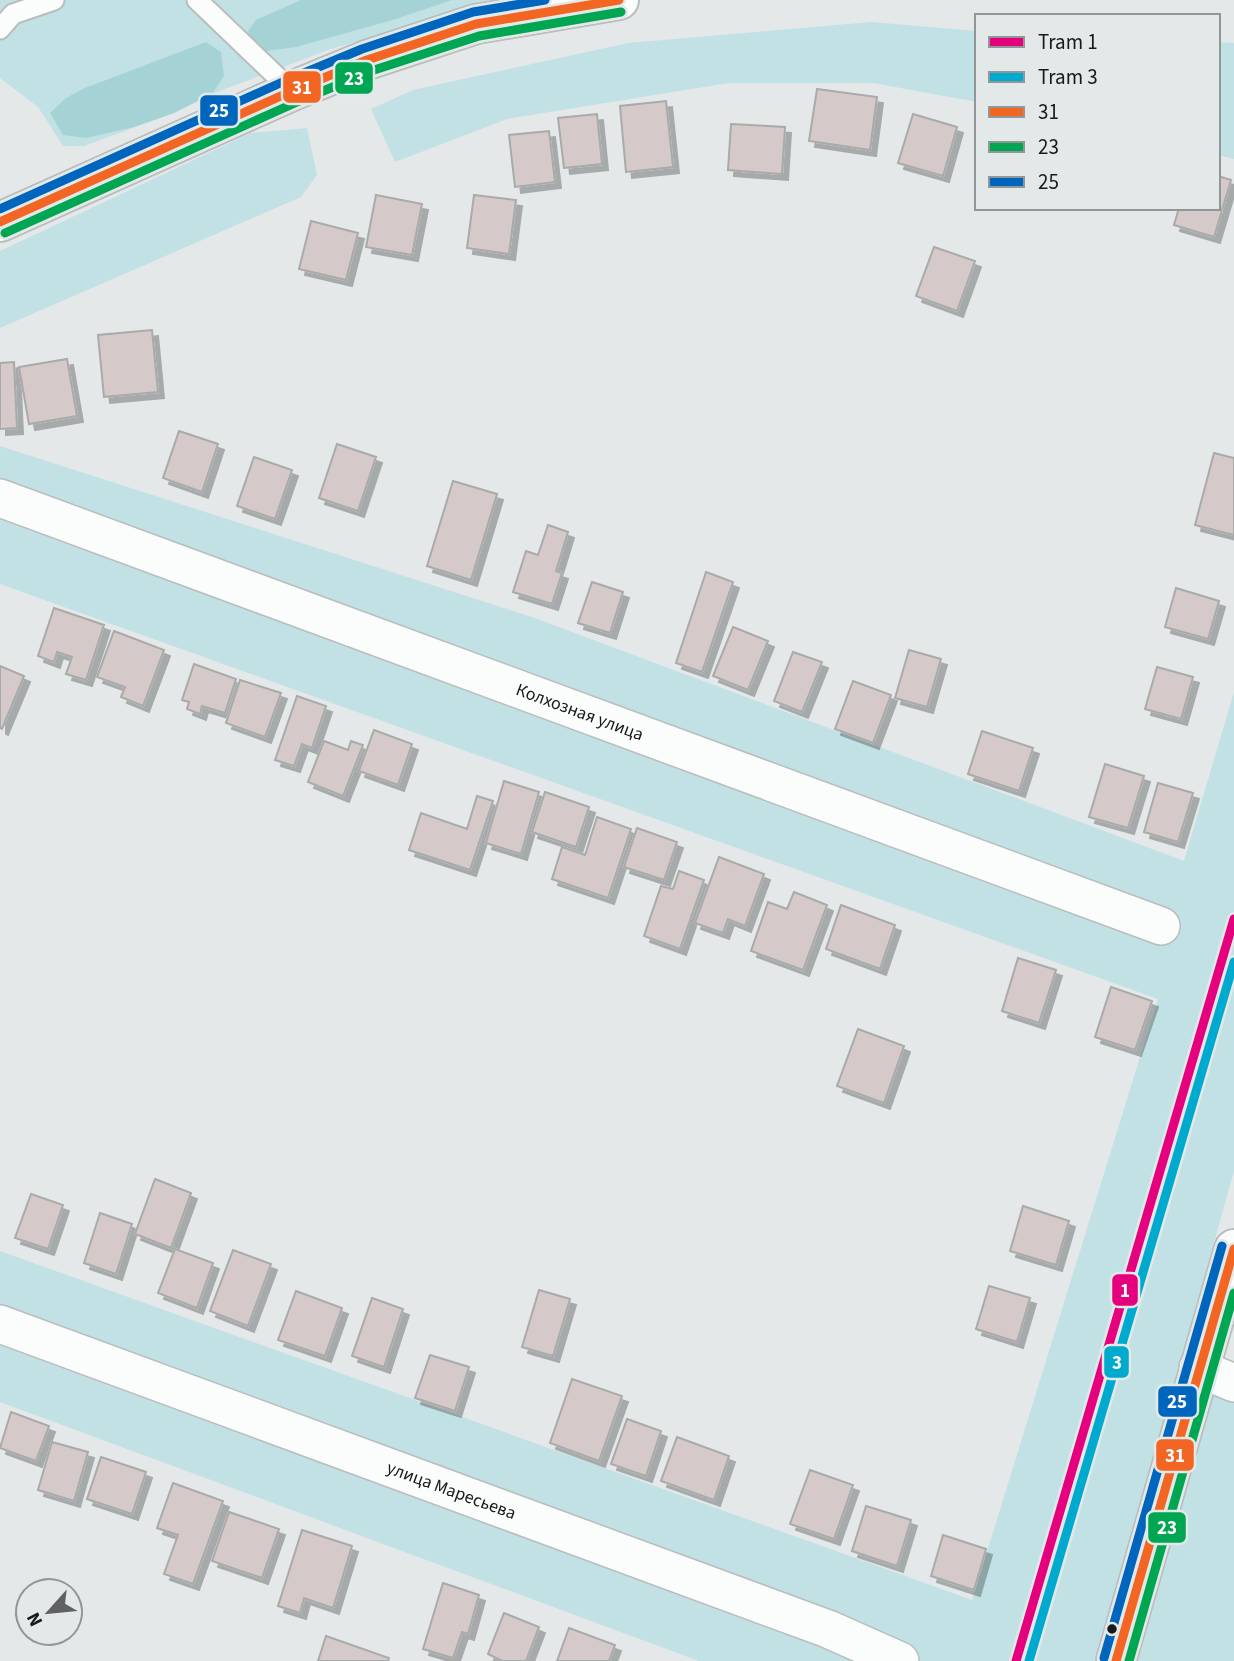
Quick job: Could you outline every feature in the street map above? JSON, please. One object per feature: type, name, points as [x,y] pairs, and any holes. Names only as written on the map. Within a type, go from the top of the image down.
[{"type":"main road","points":[[0,222],[367,60],[476,24],[619,0]]},
{"type":"main road","points":[[1116,1661],[1234,1249]]},
{"type":"street","name":"Колхозная улица","points":[[0,498],[1161,926]]},
{"type":"street","name":"улица Маресьева","points":[[0,1324],[828,1629],[900,1661]]},
{"type":"street","points":[[1198,1368],[1234,1383]]},
{"type":"lane","points":[[0,29],[13,14],[54,0]]},
{"type":"lane","points":[[197,0],[292,91]]},
{"type":"shaded area","points":[[0,0],[497,0],[328,50],[212,94],[174,113],[84,146],[63,146],[38,107],[0,78]]},
{"type":"shaded area","points":[[301,0],[452,0],[296,47],[252,50],[248,31],[256,20]]},
{"type":"shaded area","points":[[871,22],[975,31],[975,102],[873,83],[729,83],[507,119],[395,162],[371,109],[413,90],[628,43]]},
{"type":"shaded area","points":[[206,42],[221,52],[224,76],[212,94],[174,113],[134,127],[86,138],[63,135],[50,113],[66,98],[85,88]]},
{"type":"shaded area","points":[[1220,42],[1234,43],[1234,159],[1220,156]]},
{"type":"shaded area","points":[[307,128],[317,175],[301,197],[0,328],[0,251],[251,133]]},
{"type":"shaded area","points":[[0,446],[535,618],[1184,861],[1234,692],[1234,1171],[1097,1661],[699,1661],[0,1402],[0,1251],[972,1600],[1158,999],[0,584]]},
{"type":"shaded area","points":[[1213,1390],[1234,1399],[1234,1661],[1133,1661]]},
{"type":"building","points":[[817,89],[877,97],[870,150],[809,141]]},
{"type":"building","points":[[666,101],[673,167],[626,172],[620,106]]},
{"type":"building","points":[[597,114],[602,164],[564,168],[558,118]]},
{"type":"building","points":[[913,114],[957,127],[943,176],[898,163]]},
{"type":"building","points":[[731,124],[785,127],[782,174],[728,170]]},
{"type":"building","points":[[549,131],[555,182],[515,187],[509,135]]},
{"type":"building","points":[[1220,177],[1231,180],[1214,237],[1174,225],[1178,210],[1220,210]]},
{"type":"building","points":[[376,195],[422,204],[412,255],[366,247]]},
{"type":"building","points":[[474,195],[516,200],[509,254],[467,248]]},
{"type":"building","points":[[311,221],[358,233],[346,280],[299,269]]},
{"type":"building","points":[[934,247],[975,261],[957,311],[916,296]]},
{"type":"building","points":[[152,330],[158,392],[104,397],[98,335]]},
{"type":"building","points":[[67,359],[77,416],[29,424],[19,367]]},
{"type":"building","points":[[14,362],[17,428],[0,429],[0,363]]},
{"type":"building","points":[[179,431],[218,444],[202,492],[163,478]]},
{"type":"building","points":[[337,444],[376,457],[358,511],[319,498]]},
{"type":"building","points":[[1214,453],[1234,458],[1234,535],[1195,525]]},
{"type":"building","points":[[254,457],[292,470],[275,519],[237,506]]},
{"type":"building","points":[[453,481],[497,494],[471,580],[427,566]]},
{"type":"building","points":[[548,525],[568,532],[556,571],[562,573],[552,604],[513,592],[526,551],[538,555]]},
{"type":"building","points":[[706,572],[733,582],[702,672],[676,663]]},
{"type":"building","points":[[592,582],[623,592],[610,633],[578,623]]},
{"type":"building","points":[[1176,588],[1219,601],[1208,639],[1165,627]]},
{"type":"building","points":[[54,608],[104,625],[86,680],[66,674],[72,657],[57,652],[54,662],[38,656]]},
{"type":"building","points":[[733,627],[768,641],[748,690],[713,676]]},
{"type":"building","points":[[114,631],[164,650],[143,706],[121,697],[125,687],[97,677]]},
{"type":"building","points":[[909,650],[941,659],[927,707],[895,698]]},
{"type":"building","points":[[793,652],[822,662],[802,712],[774,701]]},
{"type":"building","points":[[194,664],[236,679],[225,713],[202,706],[200,714],[187,709],[189,702],[182,700]]},
{"type":"building","points":[[0,666],[24,676],[2,729],[0,728]]},
{"type":"building","points":[[1157,667],[1193,677],[1181,719],[1145,709]]},
{"type":"building","points":[[240,680],[281,693],[265,737],[226,723]]},
{"type":"building","points":[[853,681],[891,695],[873,743],[835,729]]},
{"type":"building","points":[[297,696],[326,706],[312,748],[302,744],[294,766],[275,760]]},
{"type":"building","points":[[374,730],[412,744],[398,785],[359,771]]},
{"type":"building","points":[[982,731],[1033,748],[1019,791],[968,774]]},
{"type":"building","points":[[324,741],[348,750],[351,741],[363,745],[343,796],[308,782]]},
{"type":"building","points":[[1105,764],[1144,776],[1128,828],[1089,817]]},
{"type":"building","points":[[504,781],[539,792],[521,854],[486,843]]},
{"type":"building","points":[[1158,783],[1193,793],[1178,842],[1144,832]]},
{"type":"building","points":[[545,792],[589,807],[576,847],[532,832]]},
{"type":"building","points":[[477,796],[493,801],[470,870],[409,850],[421,813],[467,829]]},
{"type":"building","points":[[597,817],[631,829],[608,898],[552,879],[562,847],[585,855]]},
{"type":"building","points":[[637,828],[677,842],[664,880],[624,867]]},
{"type":"building","points":[[719,857],[764,874],[745,926],[728,919],[723,933],[695,923]]},
{"type":"building","points":[[679,871],[704,880],[680,949],[644,936],[661,886],[673,889]]},
{"type":"building","points":[[794,892],[827,905],[803,970],[751,951],[768,902],[787,909]]},
{"type":"building","points":[[841,905],[895,925],[880,969],[826,949]]},
{"type":"building","points":[[1018,958],[1056,970],[1039,1023],[1002,1011]]},
{"type":"building","points":[[1111,987],[1152,1001],[1135,1050],[1095,1037]]},
{"type":"building","points":[[858,1029],[904,1046],[884,1103],[837,1086]]},
{"type":"building","points":[[155,1179],[191,1193],[171,1248],[135,1234]]},
{"type":"building","points":[[31,1194],[63,1205],[48,1249],[15,1238]]},
{"type":"building","points":[[1023,1206],[1069,1221],[1056,1265],[1010,1251]]},
{"type":"building","points":[[100,1213],[132,1224],[116,1274],[84,1263]]},
{"type":"building","points":[[175,1249],[213,1263],[197,1308],[158,1293]]},
{"type":"building","points":[[233,1250],[271,1264],[248,1326],[210,1311]]},
{"type":"building","points":[[989,1286],[1030,1298],[1017,1342],[976,1329]]},
{"type":"building","points":[[539,1290],[570,1299],[553,1356],[522,1347]]},
{"type":"building","points":[[296,1291],[342,1308],[325,1356],[278,1340]]},
{"type":"building","points":[[372,1298],[403,1309],[384,1367],[352,1356]]},
{"type":"building","points":[[430,1355],[469,1367],[455,1411],[415,1398]]},
{"type":"building","points":[[572,1379],[622,1396],[599,1461],[550,1443]]},
{"type":"building","points":[[11,1412],[49,1426],[36,1461],[0,1448]]},
{"type":"building","points":[[627,1419],[661,1431],[646,1476],[611,1464]]},
{"type":"building","points":[[677,1437],[729,1456],[714,1500],[661,1481]]},
{"type":"building","points":[[52,1442],[88,1452],[74,1501],[38,1490]]},
{"type":"building","points":[[101,1457],[146,1472],[132,1514],[87,1499]]},
{"type":"building","points":[[810,1470],[853,1485],[834,1539],[790,1524]]},
{"type":"building","points":[[173,1483],[223,1501],[193,1584],[164,1574],[178,1535],[157,1528]]},
{"type":"building","points":[[866,1506],[911,1520],[897,1566],[852,1551]]},
{"type":"building","points":[[229,1512],[279,1529],[262,1578],[212,1561]]},
{"type":"building","points":[[302,1530],[352,1546],[333,1608],[304,1598],[300,1613],[278,1606]]},
{"type":"building","points":[[943,1535],[986,1549],[974,1590],[931,1576]]},
{"type":"building","points":[[443,1583],[479,1595],[468,1634],[462,1632],[453,1658],[423,1649]]},
{"type":"building","points":[[504,1613],[539,1627],[526,1661],[502,1661],[488,1654]]},
{"type":"building","points":[[569,1628],[615,1645],[609,1661],[557,1661]]},
{"type":"building","points":[[326,1636],[389,1658],[388,1661],[318,1661]]},
{"type":"tram line","name":"1","points":[[1016,1661],[1234,919]]},
{"type":"tram line","name":"3","points":[[1029,1661],[1234,962]]},
{"type":"transit line","name":"25","points":[[0,209],[362,49],[473,12],[545,0]]},
{"type":"transit line","name":"31","points":[[0,222],[367,60],[476,24],[619,0]]},
{"type":"transit line","name":"23","points":[[5,233],[371,71],[479,36],[621,12]]},
{"type":"transit line","name":"25","points":[[1104,1658],[1222,1246]]},
{"type":"transit line","name":"31","points":[[1116,1661],[1234,1249]]},
{"type":"transit line","name":"23","points":[[1129,1661],[1234,1293]]}]
